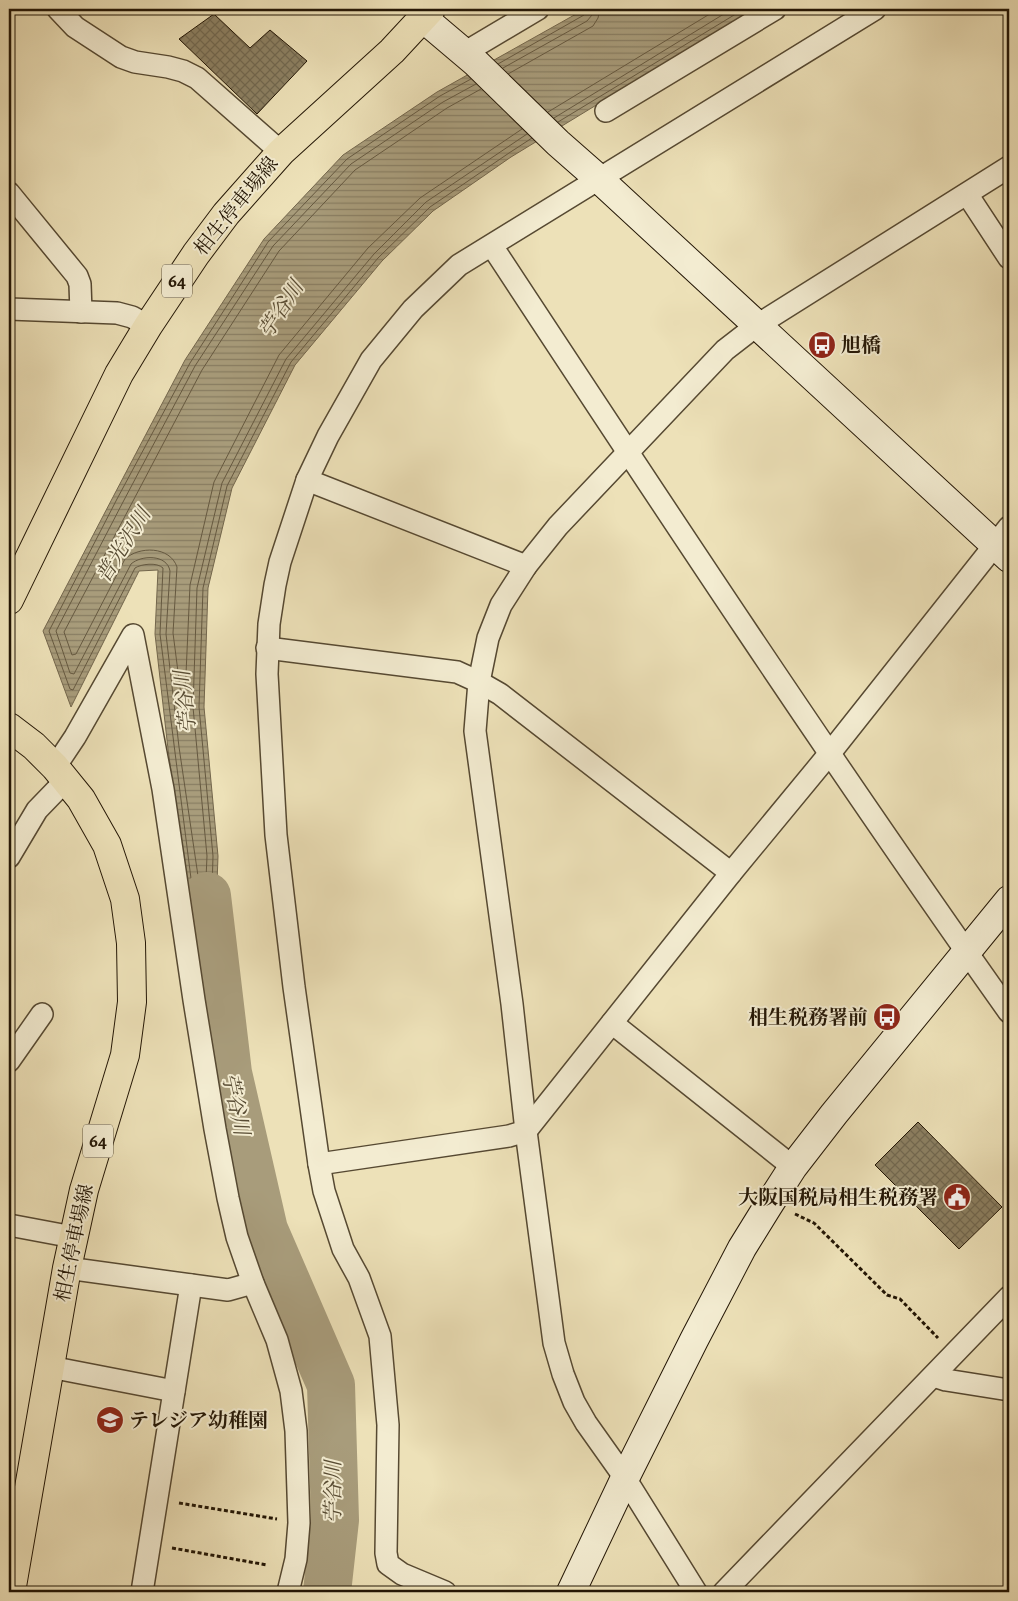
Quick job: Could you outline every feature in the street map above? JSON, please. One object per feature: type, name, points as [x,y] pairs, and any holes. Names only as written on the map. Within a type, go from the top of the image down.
[{"type":"main road","name":"相生停車場線","points":[[9,600],[119,374],[148,326],[196,254],[226,214],[281,152],[392,51],[427,14]]},
{"type":"main road","name":"相生停車場線","points":[[9,727],[34,746],[61,773],[81,798],[107,846],[125,899],[131,943],[132,1002],[124,1055],[84,1190],[73,1237],[12,1592]]},
{"type":"street","points":[[58,9],[75,27],[121,57],[134,62],[168,66],[197,78],[281,152]]},
{"type":"street","points":[[470,58],[538,9]]},
{"type":"street","points":[[606,111],[775,9]]},
{"type":"street","points":[[445,1592],[402,1574],[388,1564],[386,1553],[388,1426],[380,1336],[359,1278],[343,1249],[324,1191],[319,1164],[294,987],[276,835],[267,648],[269,624],[280,562],[306,480],[328,436],[371,360],[413,309],[452,271],[875,9]]},
{"type":"street","points":[[319,1164],[509,1136],[526,1131],[731,873],[1004,543],[756,326],[558,143],[427,14]]},
{"type":"street","points":[[696,1592],[625,1478],[586,1423],[574,1402],[560,1366],[554,1342],[526,1131],[512,1004],[475,731],[479,682],[488,638],[501,605],[526,566],[558,526],[725,350],[756,326],[1009,167]]},
{"type":"street","points":[[9,193],[77,276],[80,284],[81,312]]},
{"type":"street","points":[[967,194],[1009,258]]},
{"type":"street","points":[[492,246],[830,753],[1009,1012]]},
{"type":"street","points":[[9,309],[117,313],[132,317],[148,326]]},
{"type":"street","points":[[306,480],[526,566]]},
{"type":"street","points":[[9,857],[61,773],[75,737],[133,635],[163,789],[217,1139],[228,1198],[237,1236],[253,1283],[277,1340],[291,1391],[296,1431],[299,1523],[296,1559],[288,1592]]},
{"type":"street","points":[[267,648],[457,672],[479,682],[500,694],[731,873]]},
{"type":"street","points":[[572,1592],[625,1478],[742,1248],[793,1166],[1009,900]]},
{"type":"street","points":[[9,1061],[42,1014]]},
{"type":"street","points":[[612,1023],[793,1166]]},
{"type":"street","points":[[9,1225],[73,1237]]},
{"type":"street","points":[[67,1268],[228,1290],[253,1283]]},
{"type":"street","points":[[142,1592],[191,1286]]},
{"type":"street","points":[[724,1592],[1009,1297]]},
{"type":"street","points":[[50,1367],[174,1391]]},
{"type":"street","points":[[934,1376],[946,1380],[1009,1390]]},
{"type":"path","points":[[768,1206],[784,1208],[814,1223],[887,1295],[900,1299],[954,1355]]},
{"type":"path","points":[[157,1499],[299,1523]]},
{"type":"path","points":[[150,1544],[267,1565]]},
{"type":"water","name":"普光沢川","points":[[585,9],[754,9],[511,157],[433,211],[382,261],[295,365],[232,488],[208,588],[204,707],[218,856],[212,1022],[191,919],[168,749],[155,634],[158,570],[139,571],[71,707],[43,631],[185,360],[264,239],[343,155],[437,92]]},
{"type":"building","points":[[214,14],[250,48],[270,30],[307,61],[257,114],[179,39]]},
{"type":"building","points":[[918,1122],[1002,1207],[959,1249],[875,1165]]},
{"type":"waterway","name":"苧谷川","points":[[207,896],[228,1073],[264,1230],[331,1385],[335,1520],[327,1592]]},
{"type":"place","name":"旭橋","points":[[822,345]]},
{"type":"place","name":"相生税務署前","points":[[887,1017]]},
{"type":"place","name":"大阪国税局相生税務署","points":[[957,1197]]},
{"type":"place","name":"テレジア幼稚園","points":[[110,1420]]}]
